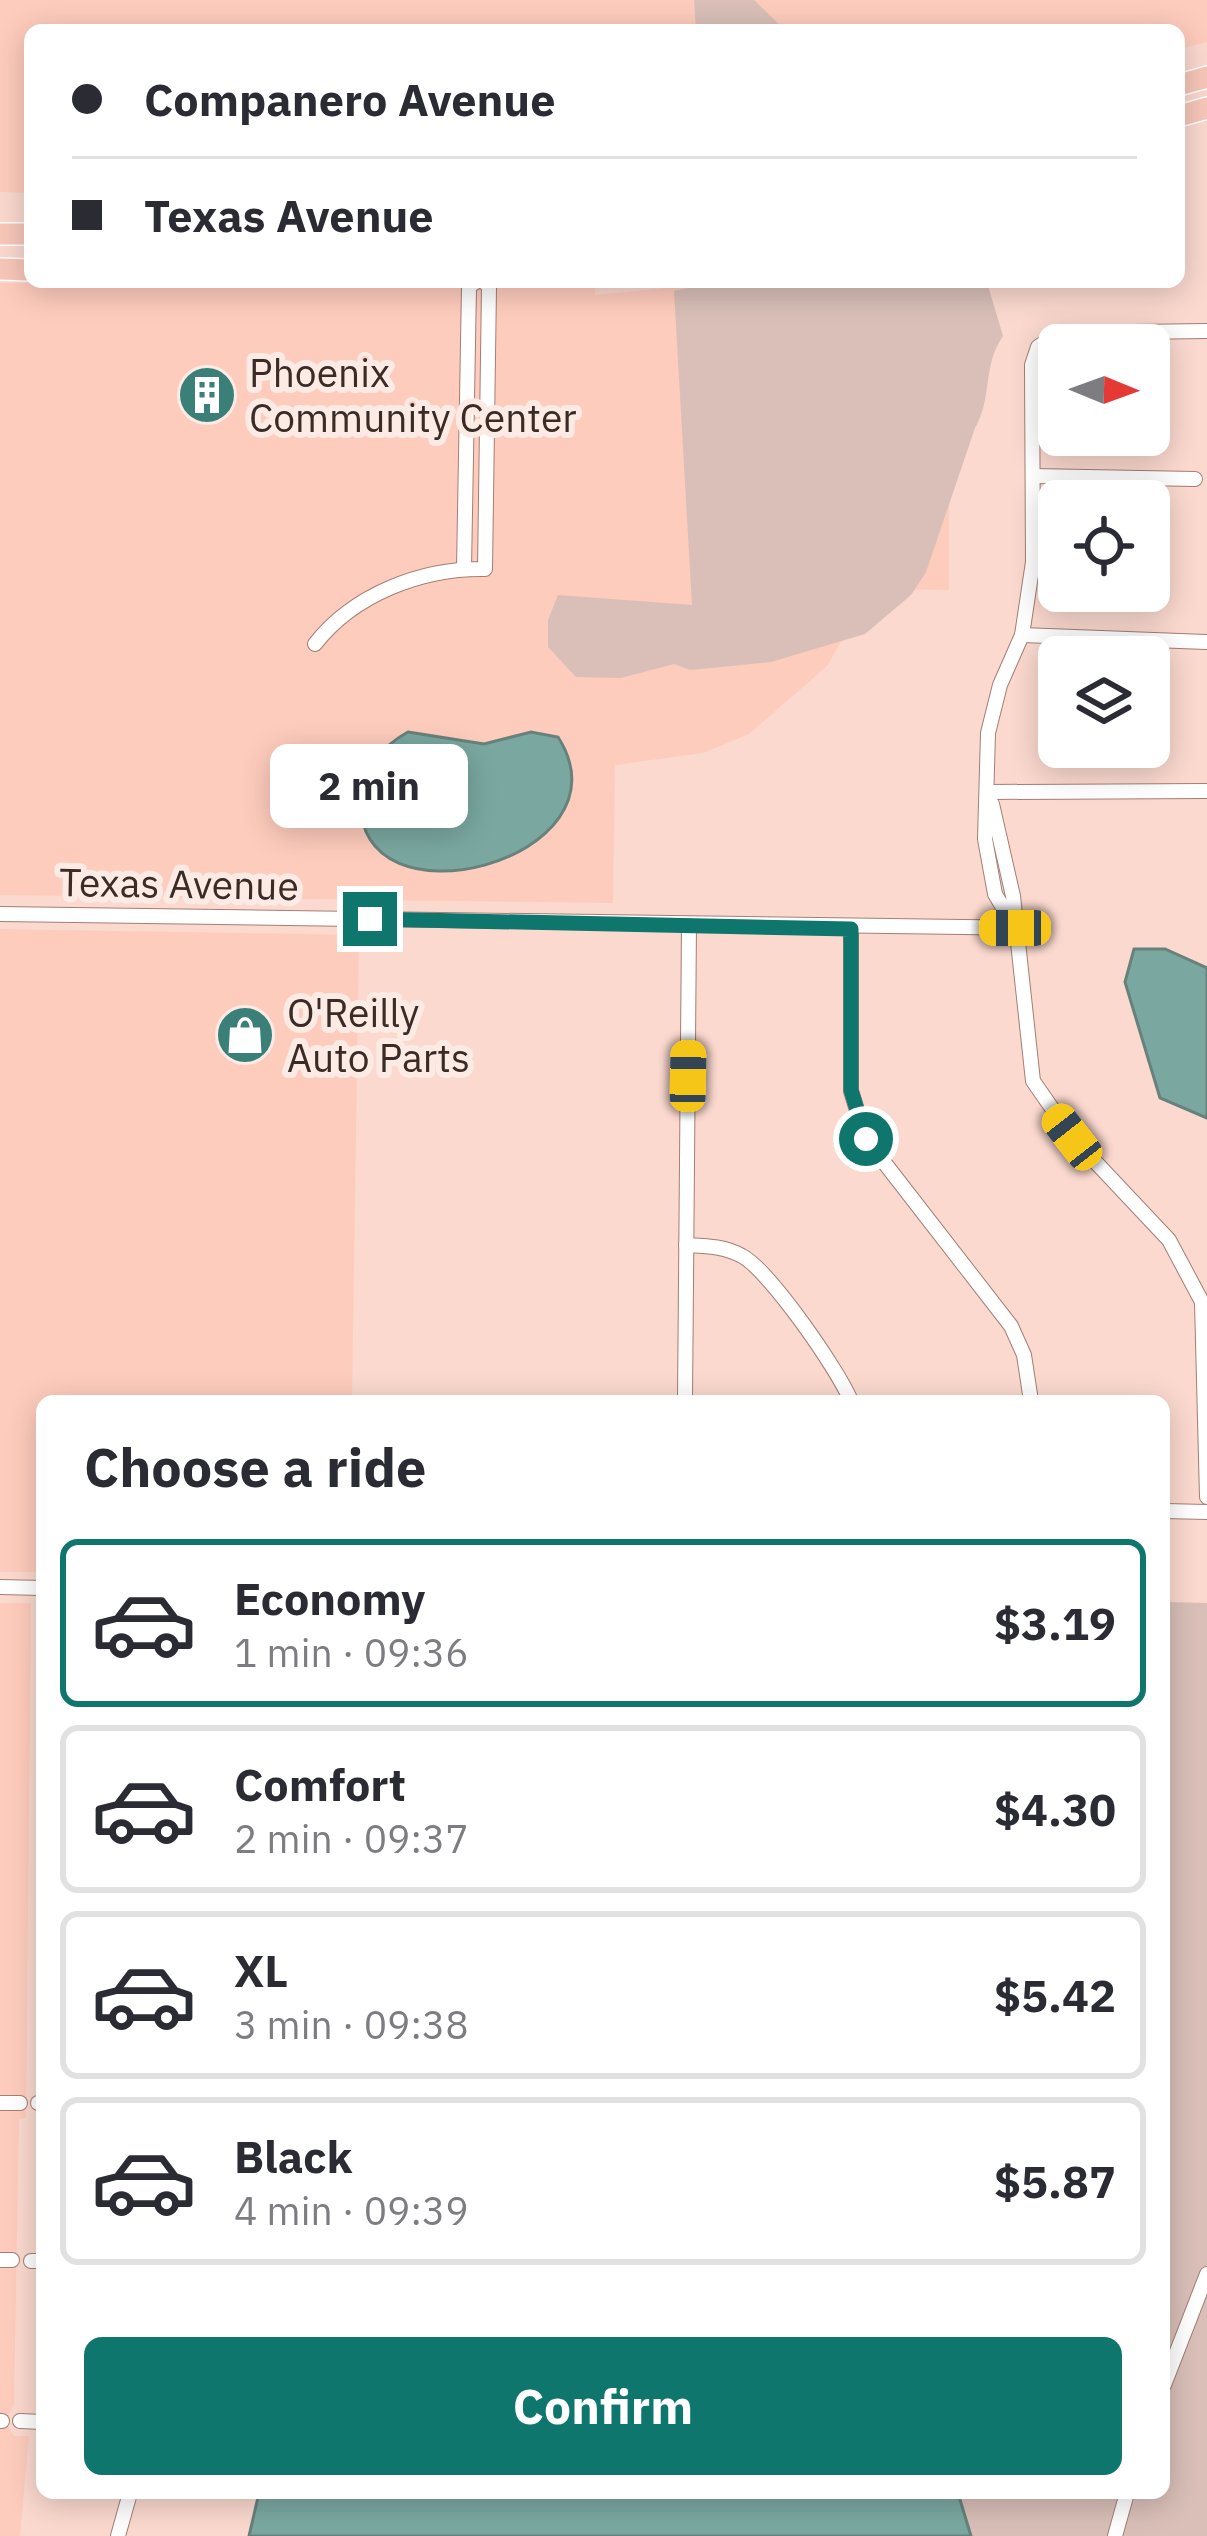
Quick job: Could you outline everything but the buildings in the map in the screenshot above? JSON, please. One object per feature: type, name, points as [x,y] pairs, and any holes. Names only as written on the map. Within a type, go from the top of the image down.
[{"type":"street","points":[[464,568],[469,288]]},
{"type":"street","points":[[315,644],[366,599],[439,572],[485,568],[489,288]]},
{"type":"street","points":[[1207,331],[1058,333],[1038,347],[1032,365],[1033,562],[1022,635],[1000,685],[988,733],[989,792],[1015,928],[1033,1081],[1072,1137],[1169,1240],[1202,1302],[1207,1497]]},
{"type":"street","points":[[1033,476],[1195,479]]},
{"type":"street","points":[[1022,635],[1206,642]]},
{"type":"street","points":[[989,792],[1207,790]]},
{"type":"street","name":"Texas Avenue","points":[[0,914],[1035,928]]},
{"type":"street","points":[[685,1395],[689,925]]},
{"type":"street","points":[[851,929],[856,1113],[876,1156],[1011,1326],[1024,1355],[1030,1395]]},
{"type":"street","points":[[686,1245],[717,1246],[746,1258],[836,1369],[848,1395]]},
{"type":"street","points":[[1170,1511],[1207,1512]]},
{"type":"street","points":[[0,1587],[36,1588]]},
{"type":"street","points":[[0,2103],[20,2103]]},
{"type":"street","points":[[1170,2370],[1207,2274]]},
{"type":"street","points":[[20,2421],[36,2422]]},
{"type":"street","points":[[118,2536],[128,2499]]},
{"type":"street","points":[[1115,2536],[1125,2499]]},
{"type":"shaded area","points":[[0,0],[1207,0],[1207,42],[1185,48],[1185,24],[24,24],[24,193],[0,192]]},
{"type":"shaded area","points":[[694,0],[754,0],[779,24],[696,24]]},
{"type":"shaded area","points":[[0,283],[24,283],[24,288],[594,288],[595,295],[666,288],[949,288],[949,590],[871,589],[827,666],[749,734],[703,753],[615,765],[613,903],[0,895]]},
{"type":"shaded area","points":[[989,288],[1003,336],[992,359],[981,416],[926,572],[911,595],[865,634],[771,662],[690,670],[674,664],[621,678],[576,677],[548,647],[548,620],[558,595],[692,605],[674,291]]},
{"type":"shaded area","points":[[0,929],[359,935],[352,1395],[36,1395],[36,1572],[0,1572]]},
{"type":"shaded area","points":[[1170,1602],[1207,1603],[1207,2536],[971,2536],[960,2499],[1170,2499]]},
{"type":"shaded area","points":[[0,1603],[31,1603],[26,2118],[19,2119],[14,2405],[5,2421],[14,2436],[29,2436],[20,2536],[0,2536]]},
{"type":"water","points":[[408,732],[484,744],[531,732],[558,737],[572,781],[559,818],[528,846],[485,865],[440,871],[399,863],[370,839],[361,797],[377,758]]},
{"type":"water","points":[[1134,949],[1165,949],[1207,968],[1207,1118],[1160,1098],[1125,982]]},
{"type":"water","points":[[258,2499],[960,2499],[971,2536],[249,2536]]},
{"type":"place","name":"Phoenix Community Center","points":[[207,395]]},
{"type":"place","name":"O'Reilly Auto Parts","points":[[245,1035]]},
{"type":"route","points":[[370,919],[851,929],[851,1090],[866,1139]]}]
